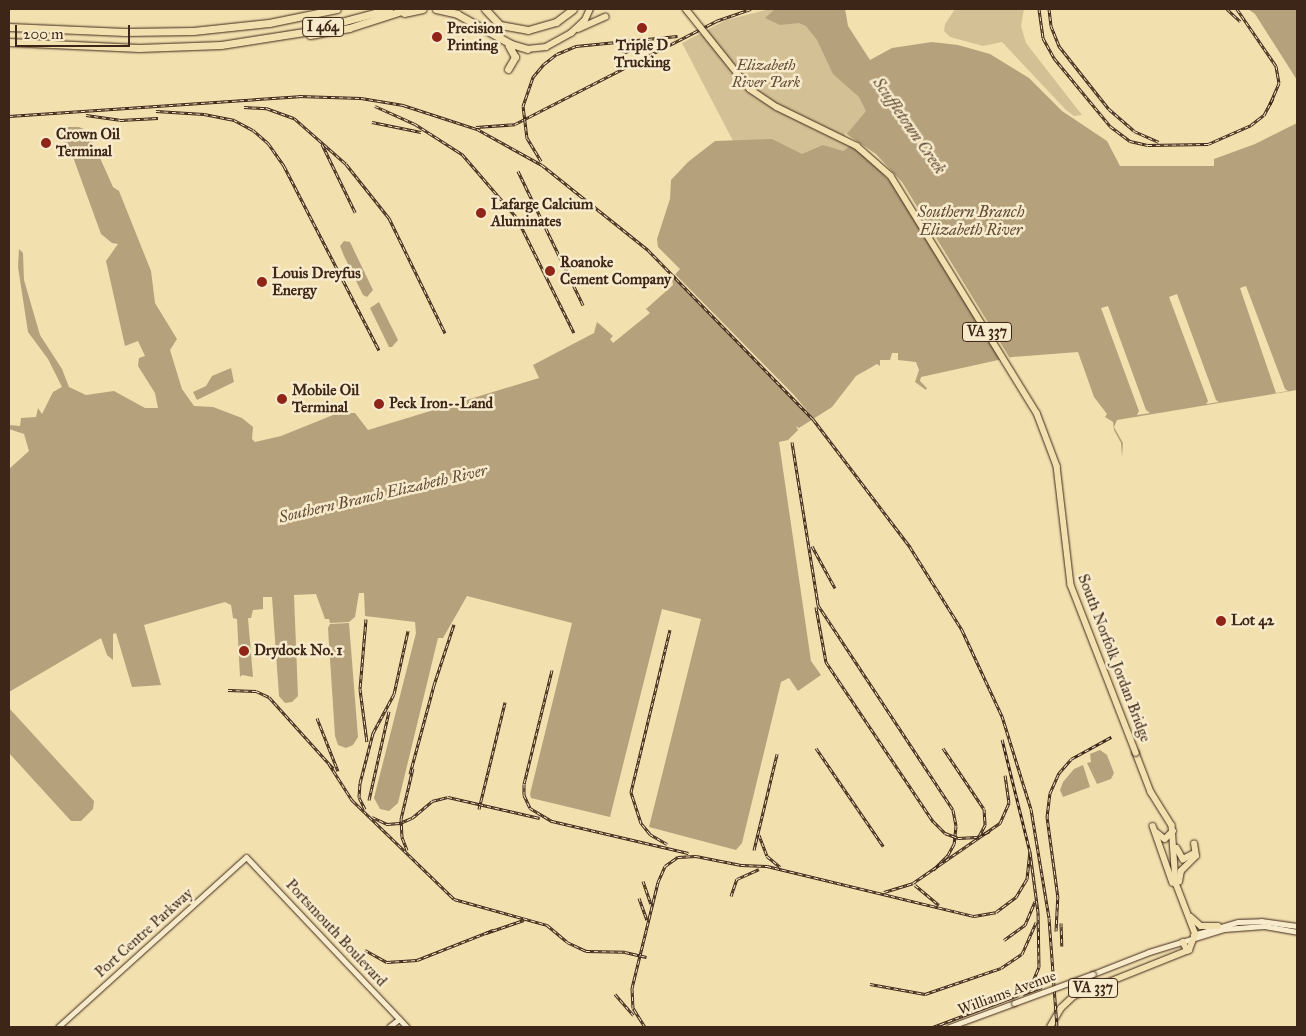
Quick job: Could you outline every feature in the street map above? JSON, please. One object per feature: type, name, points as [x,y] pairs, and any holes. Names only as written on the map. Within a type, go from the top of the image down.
[{"type":"highway","points":[[303,16],[323,9]]},
{"type":"highway","name":"I 464","points":[[9,27],[172,32],[245,26],[337,9]]},
{"type":"highway","name":"I 464","points":[[9,42],[139,48],[256,40],[311,30],[389,9]]},
{"type":"highway","points":[[256,40],[330,32],[408,9]]},
{"type":"highway","points":[[377,19],[423,9]]},
{"type":"highway","points":[[436,9],[458,14],[511,44],[527,49]]},
{"type":"highway","points":[[485,9],[500,25],[528,30],[556,22],[573,9]]},
{"type":"highway","points":[[480,26],[514,50],[514,60],[508,69]]},
{"type":"main road","points":[[574,31],[585,20],[590,9]]},
{"type":"main road","name":"South Norfolk Jordan Bridge","points":[[686,9],[750,89],[772,104],[857,146],[891,176],[1037,413],[1057,466],[1072,586],[1151,792],[1172,827]]},
{"type":"main road","points":[[527,49],[536,50],[605,17]]},
{"type":"main road","points":[[1172,827],[1170,837],[1163,839],[1153,826],[1195,936]]},
{"type":"main road","name":"VA 337","points":[[1172,827],[1176,843],[1174,865],[1177,886]]},
{"type":"main road","points":[[1176,843],[1179,855],[1186,859],[1193,855],[1194,844],[1196,856],[1180,874],[1177,886]]},
{"type":"main road","name":"Portsmouth Boulevard","points":[[246,857],[407,1027]]},
{"type":"main road","name":"Port Centre Parkway","points":[[58,1027],[246,857]]},
{"type":"main road","points":[[1174,865],[1188,864]]},
{"type":"main road","points":[[1186,910],[1199,925],[1268,924],[1297,926]]},
{"type":"main road","points":[[1195,936],[1230,928],[1268,924],[1297,932]]},
{"type":"main road","points":[[1180,943],[1188,951],[1195,936],[1218,926]]},
{"type":"main road","name":"Williams Avenue","points":[[949,1027],[1195,936]]},
{"type":"main road","name":"VA 337","points":[[1050,1027],[1061,1008],[1074,996],[1188,951]]},
{"type":"main road","points":[[389,1027],[399,1018]]},
{"type":"green space","name":"Elizabeth River Park","points":[[770,9],[793,9],[807,21],[860,96],[868,112],[849,149],[844,152],[803,156],[733,141],[682,43],[726,20]]},
{"type":"green space","points":[[955,9],[1024,9],[1021,26],[1026,43],[1082,115],[1074,116],[1066,110],[1002,42],[983,46],[950,37],[944,31],[945,24]]},
{"type":"water","name":"Southern Branch Elizabeth River","points":[[775,9],[845,9],[848,26],[870,60],[892,48],[932,42],[958,45],[990,54],[1029,78],[1062,111],[1107,141],[1120,166],[1214,166],[1214,159],[1255,144],[1297,123],[1297,390],[1117,420],[1114,427],[1123,443],[1122,457],[1121,443],[1114,430],[1113,422],[1105,417],[1107,414],[1094,397],[1078,352],[1012,357],[921,377],[920,381],[927,388],[926,390],[915,382],[919,370],[916,362],[898,360],[898,353],[892,353],[890,360],[880,360],[880,366],[877,364],[856,376],[832,407],[799,428],[796,426],[798,430],[788,440],[779,442],[811,661],[821,675],[798,691],[789,678],[781,682],[742,843],[736,850],[649,827],[701,619],[662,609],[610,817],[531,798],[530,794],[572,623],[467,596],[443,638],[438,638],[398,803],[389,811],[380,809],[374,798],[416,633],[415,622],[365,616],[364,593],[359,593],[355,617],[349,622],[330,623],[329,619],[325,619],[316,594],[294,595],[298,696],[292,702],[285,703],[279,696],[272,597],[263,597],[263,609],[253,610],[251,618],[248,618],[253,677],[242,675],[240,677],[237,619],[233,618],[231,605],[225,602],[144,625],[161,685],[132,687],[116,633],[113,634],[113,660],[107,655],[101,638],[9,692],[9,469],[29,451],[24,434],[9,429],[9,425],[20,426],[21,418],[36,417],[38,408],[42,414],[53,392],[62,387],[48,359],[28,332],[18,267],[19,249],[23,253],[24,280],[40,335],[62,369],[69,387],[86,395],[114,391],[145,408],[158,408],[155,393],[138,366],[139,358],[145,356],[138,341],[125,346],[106,261],[118,244],[112,243],[101,234],[73,157],[59,134],[59,127],[79,127],[88,131],[113,187],[119,191],[151,271],[155,303],[177,339],[170,350],[182,389],[194,406],[213,407],[242,418],[253,427],[252,439],[255,442],[281,436],[338,413],[355,413],[368,430],[539,378],[533,365],[594,333],[597,322],[613,336],[610,339],[613,343],[650,313],[646,309],[673,285],[672,278],[680,269],[658,247],[657,239],[670,199],[671,180],[688,162],[715,141],[772,139],[802,154],[823,145],[843,151],[849,147],[846,135],[866,111],[859,97],[833,74],[817,40],[806,26],[799,23],[780,25],[765,18]]},
{"type":"water","points":[[1248,9],[1297,9],[1297,80],[1255,14]]},
{"type":"water","points":[[344,241],[350,242],[373,290],[367,297],[363,295],[344,256],[340,246]]},
{"type":"water","points":[[379,302],[398,340],[392,347],[389,347],[370,308]]},
{"type":"water","points":[[231,368],[234,382],[197,400],[193,392],[206,386],[212,376]]},
{"type":"water","points":[[349,623],[358,737],[353,745],[346,748],[338,745],[335,736],[328,628],[330,624]]},
{"type":"water","points":[[9,708],[94,801],[93,809],[81,821],[71,821],[9,753]]},
{"type":"water","points":[[1100,750],[1107,755],[1114,773],[1111,779],[1097,784],[1087,763],[1091,762],[1090,754]]},
{"type":"water","points":[[1083,765],[1090,787],[1063,797],[1060,790],[1063,782],[1074,769]]},
{"type":"pier","points":[[845,133],[876,154],[902,182],[1011,360],[1002,362],[895,187],[871,161],[845,142]]},
{"type":"pier","points":[[674,273],[794,395],[814,419],[679,282]]},
{"type":"pier","points":[[1246,286],[1285,389],[1288,391],[1276,393],[1240,288]]},
{"type":"pier","points":[[1177,294],[1216,400],[1219,402],[1206,404],[1208,401],[1169,297]]},
{"type":"pier","points":[[1108,306],[1146,410],[1150,413],[1137,415],[1139,411],[1101,308]]},
{"type":"railway","points":[[476,127],[515,124],[716,21],[751,9]]},
{"type":"railway","points":[[1039,9],[1043,38],[1054,58],[1110,126],[1130,141],[1148,145],[1208,144],[1251,125],[1264,115],[1273,98]]},
{"type":"railway","points":[[1049,9],[1051,26],[1059,46],[1109,109],[1134,131],[1159,142]]},
{"type":"railway","points":[[1227,9],[1240,21]]},
{"type":"railway","points":[[1237,9],[1276,66],[1279,83],[1270,104]]},
{"type":"railway","points":[[541,161],[527,138],[523,106],[533,77],[544,64],[557,54],[576,46],[678,36]]},
{"type":"railway","points":[[622,53],[646,45]]},
{"type":"railway","points":[[9,116],[299,96],[361,98],[403,105],[477,129],[542,165],[648,250],[813,419],[910,547],[962,630],[1002,716],[1031,809],[1049,918],[1057,1027]]},
{"type":"railway","points":[[375,106],[415,124],[462,154],[517,218],[574,333]]},
{"type":"railway","points":[[244,107],[266,108],[294,118],[346,164],[389,218],[445,333]]},
{"type":"railway","points":[[156,111],[204,114],[234,120],[253,130],[268,143],[284,166],[379,350]]},
{"type":"railway","points":[[86,115],[120,120],[158,118]]},
{"type":"railway","points":[[372,122],[421,132]]},
{"type":"railway","points":[[322,144],[355,212]]},
{"type":"railway","points":[[518,171],[583,305]]},
{"type":"railway","points":[[792,442],[818,605],[953,810],[956,826],[954,844],[948,855],[933,870]]},
{"type":"railway","points":[[812,546],[835,588]]},
{"type":"railway","points":[[816,607],[826,662],[933,821],[945,833],[958,838],[977,837],[990,831]]},
{"type":"railway","points":[[366,619],[360,689],[367,742]]},
{"type":"railway","points":[[410,774],[434,685],[454,624]]},
{"type":"railway","points":[[667,844],[650,834],[641,823],[631,792],[670,630]]},
{"type":"railway","points":[[365,809],[359,797],[360,783],[373,733],[394,694],[408,631]]},
{"type":"railway","points":[[552,670],[524,784],[524,795],[530,808],[552,821],[688,853]]},
{"type":"railway","points":[[228,690],[256,691],[269,697],[333,768]]},
{"type":"railway","points":[[479,809],[505,702]]},
{"type":"railway","points":[[369,800],[389,711]]},
{"type":"railway","points":[[317,718],[338,771]]},
{"type":"railway","points":[[1056,931],[1058,898],[1047,817],[1050,793],[1059,773],[1071,759],[1111,737]]},
{"type":"railway","points":[[933,1027],[1018,995],[1033,981],[1039,967],[1038,912],[1030,852],[1002,739]]},
{"type":"railway","points":[[816,748],[883,846]]},
{"type":"railway","points":[[943,748],[984,809],[985,825],[978,838]]},
{"type":"railway","points":[[754,850],[777,754]]},
{"type":"railway","points":[[329,764],[352,800],[454,899],[547,925],[567,942],[586,951],[625,952],[646,957]]},
{"type":"railway","points":[[407,850],[402,837],[401,819],[413,768]]},
{"type":"railway","points":[[884,892],[913,883],[1000,823],[1009,803],[1005,775]]},
{"type":"railway","points":[[372,817],[387,824],[400,823],[412,818],[432,801],[448,797],[540,818]]},
{"type":"railway","points":[[759,835],[767,856],[780,867]]},
{"type":"railway","points":[[645,1027],[633,1008],[632,988],[658,882],[665,866],[678,857],[696,856],[741,865],[767,866],[974,916],[996,912],[1016,897],[1027,879],[1030,852]]},
{"type":"railway","points":[[731,896],[737,879],[759,869]]},
{"type":"railway","points":[[643,881],[651,904]]},
{"type":"railway","points":[[915,885],[939,905]]},
{"type":"railway","points":[[639,898],[647,920]]},
{"type":"railway","points":[[1004,940],[1025,925],[1035,901]]},
{"type":"railway","points":[[486,933],[524,920]]},
{"type":"railway","points":[[870,984],[925,994],[1001,968],[1022,954],[1036,922]]},
{"type":"railway","points":[[1061,923],[1062,946]]},
{"type":"railway","points":[[365,950],[387,962],[417,960],[493,930]]},
{"type":"railway","points":[[1023,994],[1042,987]]},
{"type":"railway","points":[[615,994],[633,1015]]},
{"type":"place","name":"Triple D Trucking","points":[[642,28]]},
{"type":"place","name":"Precision Printing","points":[[437,37]]},
{"type":"place","name":"Crown Oil Terminal","points":[[46,143]]},
{"type":"place","name":"Lafarge Calcium Aluminates","points":[[481,213]]},
{"type":"place","name":"Roanoke Cement Company","points":[[550,271]]},
{"type":"place","name":"Louis Dreyfus Energy","points":[[262,282]]},
{"type":"place","name":"Mobile Oil Terminal","points":[[282,399]]},
{"type":"place","name":"Peck Iron--Land","points":[[379,404]]},
{"type":"place","name":"Lot 42","points":[[1221,621]]},
{"type":"place","name":"Drydock No. 1","points":[[244,651]]},
{"type":"water label","name":"Scuffletown Creek","points":[[909,126]]}]
